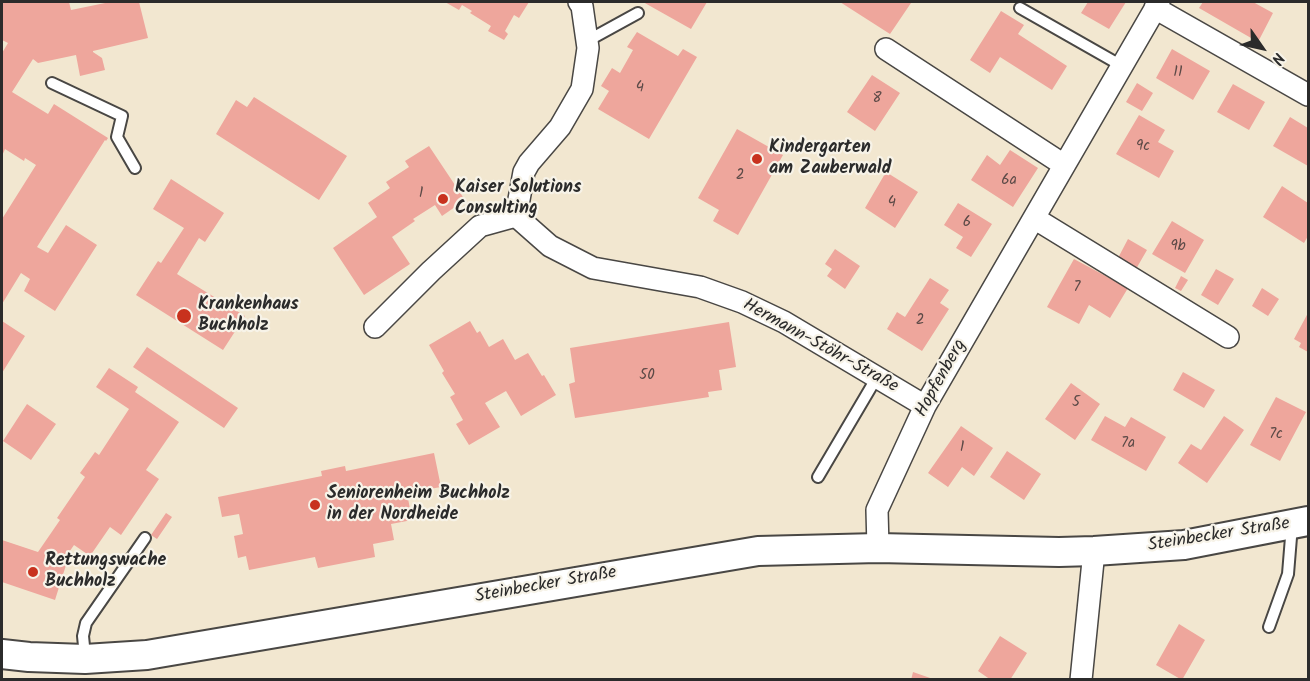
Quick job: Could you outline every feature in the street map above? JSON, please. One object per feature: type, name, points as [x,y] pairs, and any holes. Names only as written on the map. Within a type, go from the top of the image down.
[{"type":"street","points":[[375,327],[480,226],[516,216],[524,172],[529,163],[560,128],[582,89],[588,48],[582,6],[579,2]]},
{"type":"street","name":"Hopfenberg","points":[[878,548],[877,510],[926,406],[1157,5],[1308,95]]},
{"type":"street","points":[[886,49],[1064,165]]},
{"type":"street","name":"Hermann-Stöhr-Straße","points":[[516,216],[550,246],[593,268],[700,287],[742,302],[784,322],[926,406]]},
{"type":"street","points":[[1034,218],[1228,337]]},
{"type":"street","name":"Steinbecker Straße","points":[[2,654],[85,659],[147,655],[758,550],[878,548],[1094,551],[1184,545],[1300,523]]},
{"type":"street","points":[[1081,680],[1094,551]]},
{"type":"lane","points":[[1020,8],[1122,66]]},
{"type":"lane","points":[[587,41],[638,13]]},
{"type":"lane","points":[[52,83],[122,116],[117,137],[135,168]]},
{"type":"lane","points":[[818,477],[877,377]]},
{"type":"lane","points":[[1269,627],[1288,574],[1300,523]]},
{"type":"lane","points":[[85,659],[83,636],[86,623],[145,538]]},
{"type":"building","points":[[2,2],[69,2],[71,10],[110,2],[139,2],[148,38],[93,51],[102,58],[105,70],[80,76],[76,55],[38,63],[33,59],[12,92],[48,114],[54,104],[108,138],[37,247],[48,253],[66,225],[97,245],[55,311],[24,291],[30,279],[21,273],[2,304],[2,219],[36,165],[25,158],[24,161],[5,149],[2,156],[2,53],[8,43],[2,40]]},
{"type":"building","points":[[445,2],[529,2],[519,18],[514,15],[505,31],[508,34],[504,40],[488,31],[491,26],[470,13],[472,11],[462,5],[459,10]]},
{"type":"building","points":[[643,2],[707,2],[691,29]]},
{"type":"building","points":[[840,2],[909,2],[911,3],[890,34]]},
{"type":"building","points":[[1088,2],[1126,2],[1109,29],[1081,13]]},
{"type":"building","points":[[1203,2],[1253,2],[1273,13],[1258,42],[1199,8]]},
{"type":"building","points":[[1001,11],[1024,25],[1018,34],[1067,66],[1052,90],[1000,57],[990,73],[970,60]]},
{"type":"building","points":[[637,32],[678,56],[683,49],[697,57],[649,139],[598,109],[609,91],[601,86],[612,68],[620,73],[633,50],[627,47]]},
{"type":"building","points":[[1172,49],[1210,71],[1193,100],[1156,78]]},
{"type":"building","points":[[872,75],[900,93],[875,131],[847,112]]},
{"type":"building","points":[[1137,83],[1153,93],[1142,111],[1126,102]]},
{"type":"building","points":[[1233,84],[1265,102],[1249,130],[1217,112]]},
{"type":"building","points":[[254,97],[347,156],[319,200],[216,134],[236,100],[247,107]]},
{"type":"building","points":[[1139,115],[1165,130],[1158,142],[1174,151],[1159,178],[1116,154]]},
{"type":"building","points":[[1290,117],[1308,128],[1308,166],[1273,146]]},
{"type":"building","points":[[737,129],[783,155],[738,235],[713,221],[719,210],[698,198]]},
{"type":"building","points":[[429,146],[465,200],[442,216],[435,205],[413,219],[415,221],[392,237],[410,264],[364,295],[333,248],[377,217],[368,203],[390,188],[386,182],[409,167],[405,161]]},
{"type":"building","points":[[1010,150],[1038,168],[1013,207],[971,180],[987,155],[1000,165]]},
{"type":"building","points":[[886,172],[918,192],[895,228],[865,208]]},
{"type":"building","points":[[171,179],[224,213],[205,242],[199,238],[177,274],[245,316],[223,350],[136,295],[158,261],[161,263],[184,228],[153,209]]},
{"type":"building","points":[[1282,186],[1308,203],[1308,236],[1304,243],[1263,217]]},
{"type":"building","points":[[958,203],[992,224],[971,257],[956,248],[963,237],[944,225]]},
{"type":"building","points":[[1172,221],[1204,240],[1185,273],[1152,254]]},
{"type":"building","points":[[1128,239],[1147,250],[1136,269],[1118,258]]},
{"type":"building","points":[[835,249],[860,266],[845,289],[827,276],[832,269],[825,264]]},
{"type":"building","points":[[1074,259],[1128,288],[1110,318],[1089,305],[1079,324],[1047,307]]},
{"type":"building","points":[[1216,269],[1234,279],[1218,305],[1201,295]]},
{"type":"building","points":[[1181,276],[1188,280],[1181,291],[1175,288]]},
{"type":"building","points":[[930,278],[949,290],[940,303],[949,309],[922,351],[887,329],[897,312],[905,317]]},
{"type":"building","points":[[1262,288],[1279,299],[1268,316],[1252,306]]},
{"type":"building","points":[[1308,313],[1308,352],[1299,347],[1301,343],[1294,339]]},
{"type":"building","points":[[2,321],[25,336],[2,373]]},
{"type":"building","points":[[470,321],[477,333],[480,331],[489,347],[503,339],[515,360],[528,353],[556,395],[521,416],[506,391],[485,403],[500,427],[469,445],[456,424],[463,420],[450,397],[455,394],[429,345]]},
{"type":"building","points":[[729,322],[736,367],[719,370],[722,390],[708,392],[709,397],[575,418],[569,384],[575,382],[570,348]]},
{"type":"building","points":[[147,347],[238,408],[224,428],[133,367]]},
{"type":"building","points":[[109,368],[138,387],[135,392],[179,422],[146,470],[159,479],[121,535],[110,527],[90,556],[74,545],[63,561],[67,562],[55,600],[2,582],[2,540],[38,552],[60,520],[57,518],[85,477],[80,473],[95,452],[99,455],[129,409],[96,387]]},
{"type":"building","points":[[1183,372],[1215,390],[1204,408],[1173,390]]},
{"type":"building","points":[[1071,383],[1100,404],[1075,440],[1045,419]]},
{"type":"building","points":[[1276,397],[1306,412],[1280,461],[1250,445]]},
{"type":"building","points":[[27,404],[56,424],[31,460],[3,441]]},
{"type":"building","points":[[1105,416],[1125,427],[1131,417],[1166,437],[1146,471],[1091,440]]},
{"type":"building","points":[[1224,416],[1244,430],[1207,483],[1178,463],[1191,444],[1201,450]]},
{"type":"building","points":[[961,426],[993,448],[974,476],[962,467],[948,487],[928,473]]},
{"type":"building","points":[[1007,451],[1041,474],[1024,500],[990,477]]},
{"type":"building","name":"Seniorenheim Buchholz in der Nordheide","points":[[434,453],[441,487],[407,493],[412,520],[391,524],[394,540],[373,544],[375,557],[318,568],[315,557],[249,570],[246,556],[238,558],[234,536],[243,534],[239,514],[222,517],[218,497],[322,476],[321,471],[345,466],[346,471]]},
{"type":"building","points":[[166,513],[172,517],[157,539],[151,535]]},
{"type":"building","points":[[1179,624],[1205,640],[1182,680],[1156,665]]},
{"type":"building","points":[[1000,636],[1027,653],[1010,680],[991,680],[978,671]]},
{"type":"building","points":[[913,672],[933,679],[933,680],[911,680]]},
{"type":"place","name":"Kindergarten am Zauberwald","points":[[757,159]]},
{"type":"place","name":"Kaiser Solutions Consulting","points":[[443,199]]},
{"type":"place","name":"Krankenhaus Buchholz","points":[[184,316]]},
{"type":"place","name":"Seniorenheim Buchholz in der Nordheide","points":[[315,505]]},
{"type":"place","name":"Rettungswache Buchholz","points":[[33,572]]}]
